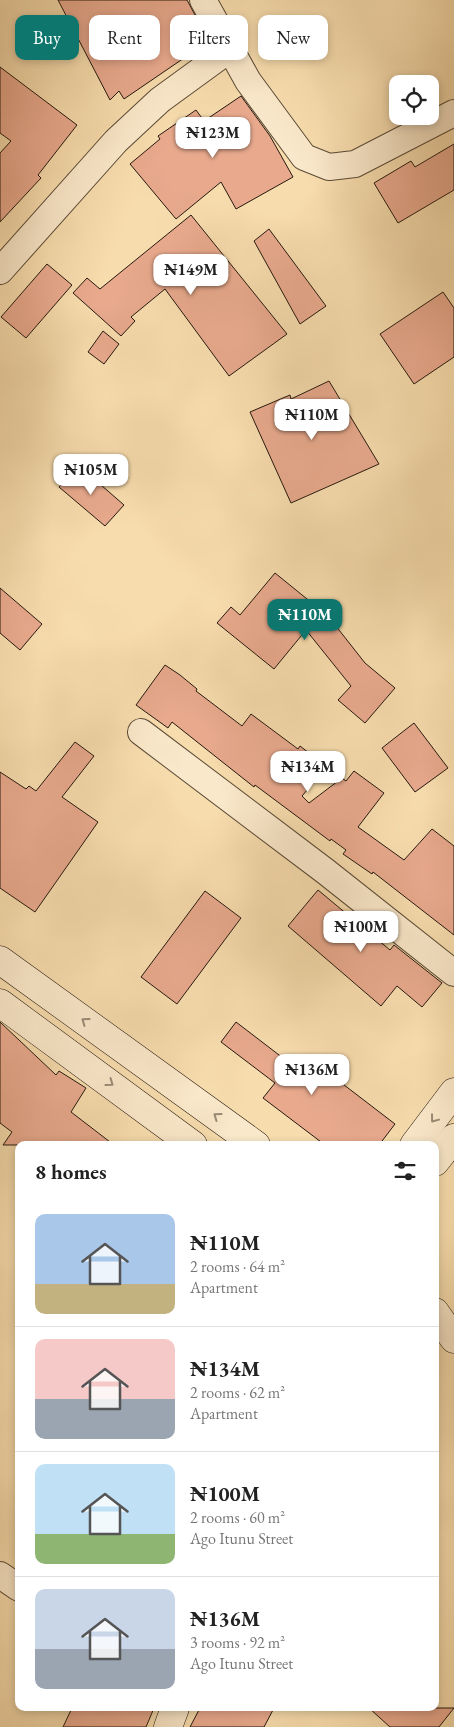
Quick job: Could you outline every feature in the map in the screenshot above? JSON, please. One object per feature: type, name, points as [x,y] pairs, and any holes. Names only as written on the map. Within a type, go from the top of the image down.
[{"type":"main road","points":[[0,960],[250,1141]]},
{"type":"main road","points":[[0,1003],[188,1141]]},
{"type":"main road","points":[[417,1141],[454,1092]]},
{"type":"main road","points":[[439,1157],[454,1138]]},
{"type":"main road","points":[[439,1318],[454,1339]]},
{"type":"main road","points":[[439,1343],[454,1356]]},
{"type":"main road","points":[[168,1727],[174,1711]]},
{"type":"street","points":[[203,0],[211,15]]},
{"type":"street","points":[[0,271],[116,141],[160,100],[215,60]]},
{"type":"street","points":[[236,60],[248,81],[304,157],[329,167],[355,164],[454,113]]},
{"type":"street","points":[[142,732],[325,871],[454,973]]},
{"type":"street","points":[[0,1575],[15,1585]]},
{"type":"building","points":[[58,0],[187,0],[195,15],[170,15],[170,60],[181,60],[124,99],[119,91],[110,100],[89,60],[160,60],[160,15],[89,15],[89,60],[79,40],[79,15],[66,15]]},
{"type":"building","points":[[0,67],[77,125],[38,175],[41,178],[0,222],[0,153],[11,141],[0,133]]},
{"type":"building","points":[[241,96],[270,136],[293,177],[236,209],[221,182],[176,219],[130,164],[160,139],[158,136],[196,110],[204,121]]},
{"type":"building","points":[[454,144],[454,190],[398,223],[374,183],[411,161],[415,167]]},
{"type":"building","points":[[191,215],[287,334],[229,376],[165,289],[131,317],[135,321],[121,336],[73,293],[87,278],[100,289]]},
{"type":"building","points":[[269,229],[326,306],[300,324],[254,241]]},
{"type":"building","points":[[47,264],[72,285],[26,338],[1,317]]},
{"type":"building","points":[[443,292],[454,308],[454,357],[414,384],[380,334]]},
{"type":"building","points":[[103,331],[119,344],[104,364],[88,352]]},
{"type":"building","points":[[329,381],[379,464],[291,503],[250,412],[290,395],[291,399]]},
{"type":"building","points":[[78,465],[124,505],[105,526],[59,487]]},
{"type":"building","points":[[275,573],[328,616],[365,663],[395,688],[365,723],[338,700],[351,686],[306,630],[274,669],[217,623],[231,607],[240,615]]},
{"type":"building","points":[[0,588],[42,624],[20,650],[0,633]]},
{"type":"building","points":[[165,665],[242,726],[251,714],[298,749],[300,746],[327,767],[302,796],[309,803],[342,778],[346,781],[354,771],[384,793],[358,827],[404,860],[432,829],[454,846],[454,935],[373,872],[372,874],[343,854],[346,850],[331,839],[330,841],[255,785],[254,787],[172,722],[168,728],[136,705]]},
{"type":"building","points":[[414,723],[448,768],[415,792],[382,748]]},
{"type":"building","points":[[75,742],[94,756],[62,797],[98,822],[35,912],[0,888],[0,772],[26,789],[29,786],[36,791]]},
{"type":"building","points":[[318,890],[390,950],[394,945],[442,983],[422,1007],[397,986],[381,1006],[288,926]]},
{"type":"building","points":[[205,891],[241,918],[177,1004],[141,977]]},
{"type":"building","points":[[0,1022],[56,1075],[59,1071],[86,1088],[71,1112],[109,1141],[15,1141],[15,1145],[3,1145],[12,1132],[0,1123]]},
{"type":"building","points":[[236,1022],[296,1068],[305,1055],[395,1124],[382,1141],[320,1141],[263,1098],[275,1083],[221,1042]]},
{"type":"building","points":[[439,1708],[454,1708],[439,1727],[390,1727],[372,1711],[439,1711]]},
{"type":"building","points":[[71,1711],[153,1711],[146,1727],[63,1727]]},
{"type":"building","points":[[198,1711],[272,1711],[264,1727],[190,1727]]}]
